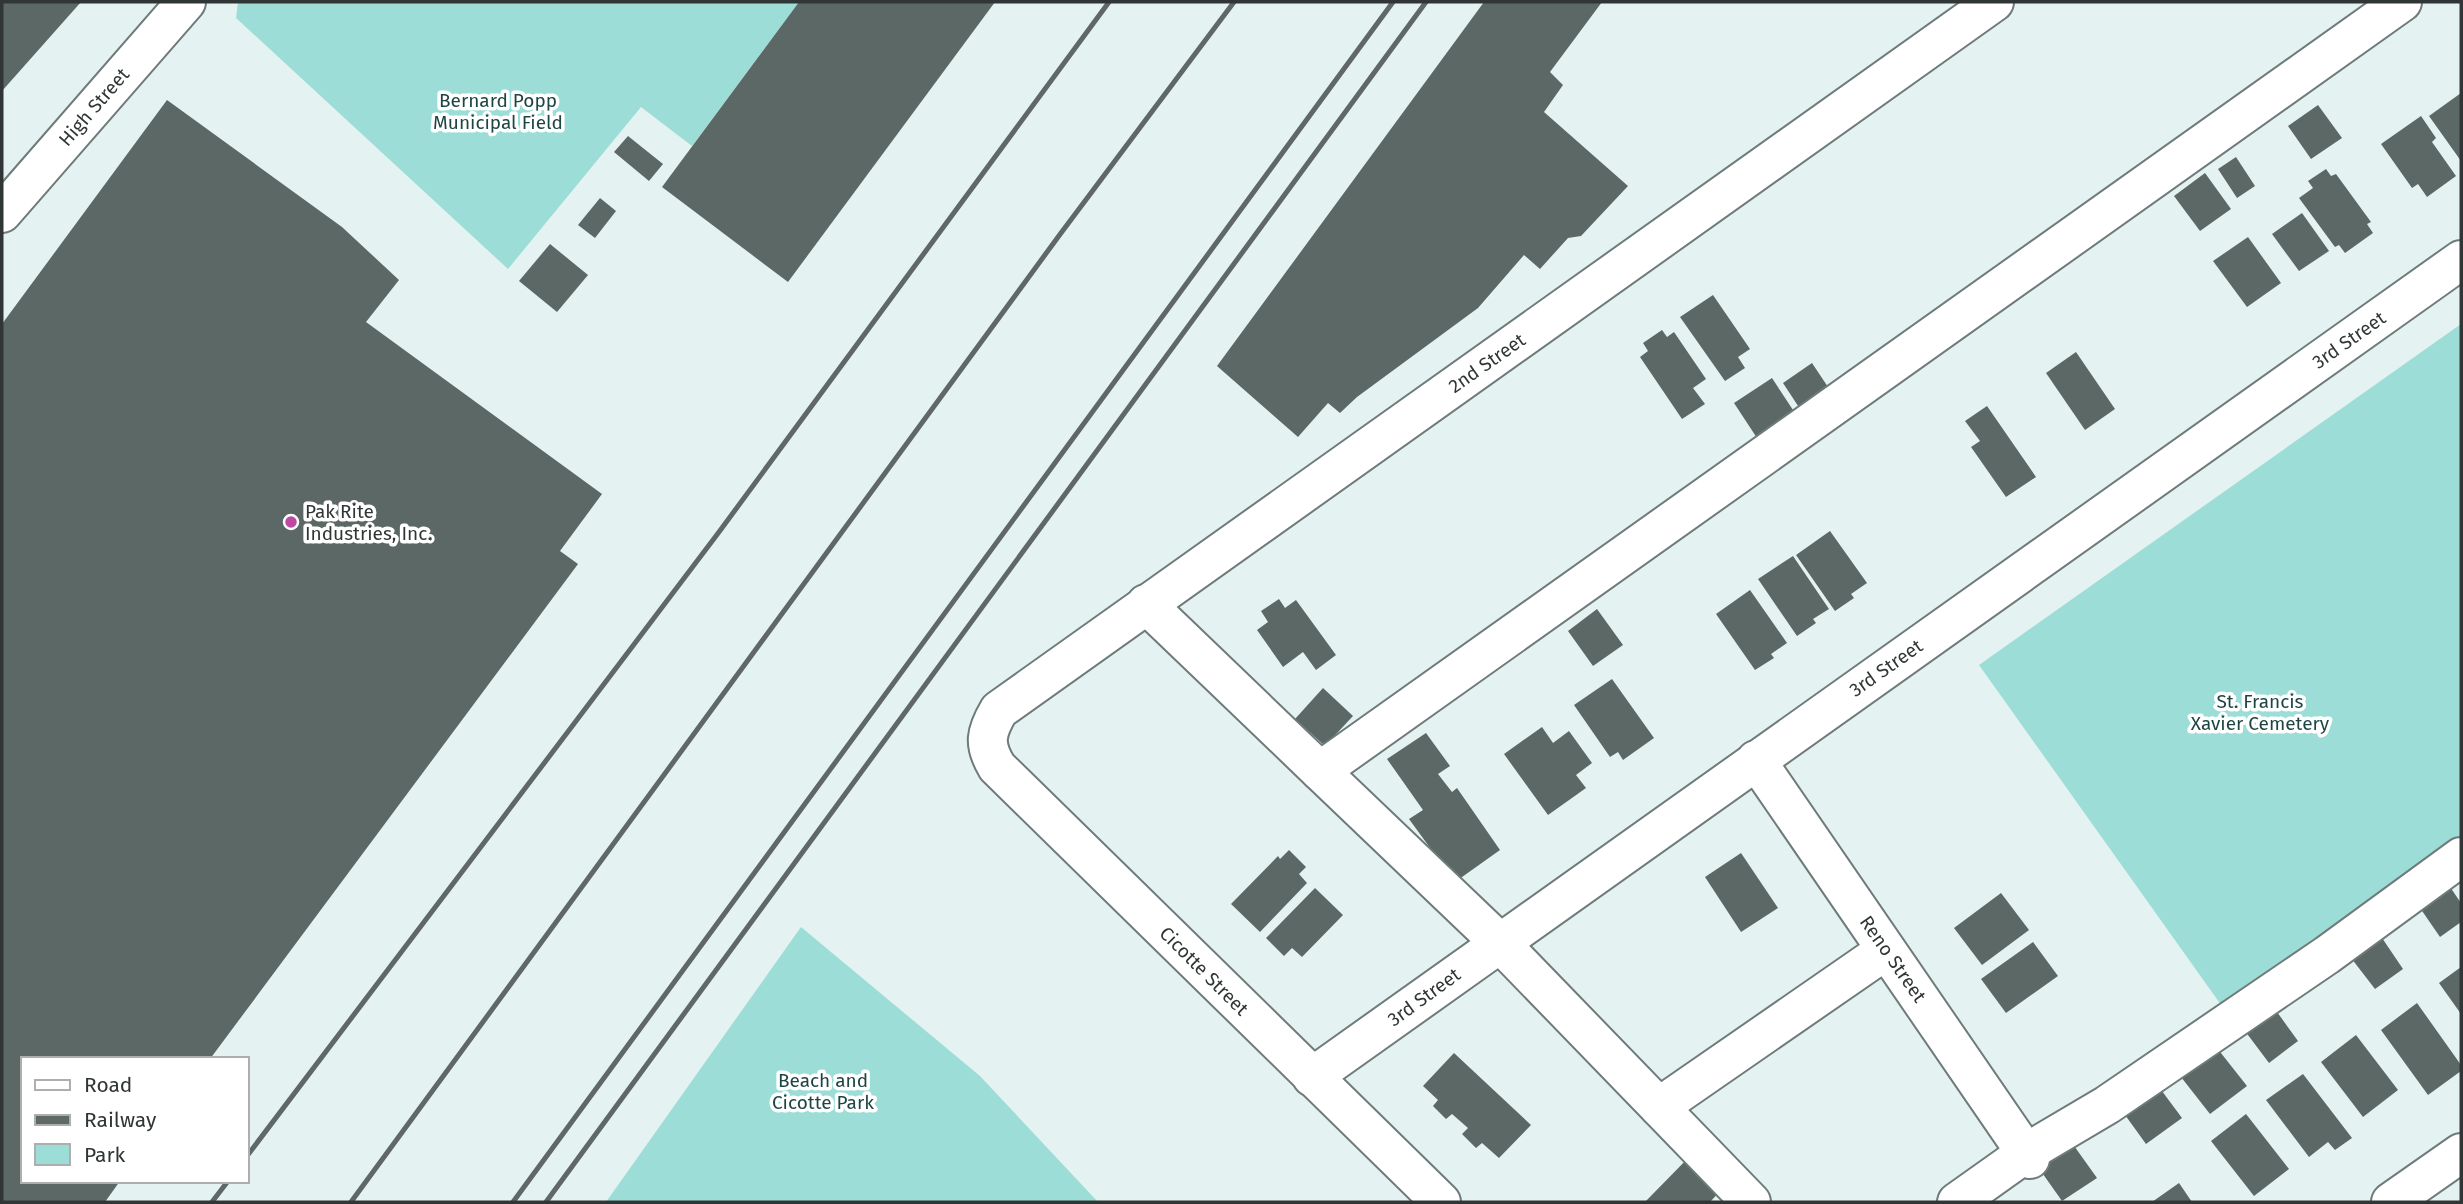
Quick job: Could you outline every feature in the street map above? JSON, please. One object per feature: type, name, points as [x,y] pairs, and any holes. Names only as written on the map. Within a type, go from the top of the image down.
[{"type":"street","name":"High Street","points":[[2,213],[186,2]]},
{"type":"street","name":"2nd Street","points":[[987,730],[999,710],[1994,2]]},
{"type":"street","points":[[1320,771],[2402,2]]},
{"type":"street","name":"3rd Street","points":[[1312,1077],[2461,260]]},
{"type":"street","points":[[1146,604],[1500,943],[1751,1202]]},
{"type":"street","name":"Cicotte Street","points":[[987,730],[988,754],[997,767],[1441,1202]]},
{"type":"street","name":"Reno Street","points":[[1756,760],[2028,1156]]},
{"type":"street","points":[[1956,1202],[2107,1105],[2327,955],[2461,857]]},
{"type":"street","points":[[1659,1107],[1886,950]]},
{"type":"street","points":[[2392,1202],[2461,1153]]},
{"type":"green space","name":"Bernard Popp Municipal Field","points":[[238,2],[799,2],[692,146],[641,107],[508,269],[236,18]]},
{"type":"green space","name":"St. Francis Xavier Cemetery","points":[[2461,324],[2461,842],[2224,1009],[1979,665]]},
{"type":"green space","name":"Beach and Cicotte Park","points":[[801,927],[980,1076],[1098,1202],[606,1202]]},
{"type":"building","points":[[2,2],[81,2],[2,91]]},
{"type":"building","points":[[799,2],[995,2],[788,282],[662,187]]},
{"type":"building","points":[[1484,2],[1602,2],[1550,72],[1563,85],[1544,112],[1628,186],[1581,236],[1568,238],[1540,269],[1524,255],[1478,308],[1357,397],[1340,413],[1328,403],[1298,437],[1217,366]]},
{"type":"building","points":[[2461,93],[2461,161],[2429,116]]},
{"type":"building","name":"Pak Rite Industries, Inc.","points":[[167,100],[342,227],[399,280],[366,322],[602,494],[560,551],[578,564],[211,1057],[21,1057],[21,1183],[119,1183],[105,1202],[2,1202],[2,324]]},
{"type":"building","points":[[2318,105],[2342,138],[2311,159],[2288,126]]},
{"type":"building","points":[[2421,116],[2436,138],[2432,142],[2456,176],[2427,197],[2418,184],[2412,188],[2381,144]]},
{"type":"building","points":[[628,136],[663,164],[649,181],[614,152]]},
{"type":"building","points":[[2236,157],[2255,186],[2237,198],[2218,169]]},
{"type":"building","points":[[2326,169],[2331,176],[2336,174],[2371,222],[2367,224],[2373,233],[2345,253],[2339,245],[2335,247],[2299,198],[2313,188],[2308,181]]},
{"type":"building","points":[[2205,173],[2231,209],[2200,231],[2174,196]]},
{"type":"building","points":[[600,198],[616,211],[595,238],[578,225]]},
{"type":"building","points":[[2302,213],[2329,251],[2299,271],[2272,234]]},
{"type":"building","points":[[2248,237],[2281,283],[2247,307],[2213,261]]},
{"type":"building","points":[[550,244],[588,275],[557,312],[519,281]]},
{"type":"building","points":[[1713,295],[1750,349],[1738,357],[1745,368],[1725,381],[1680,317]]},
{"type":"building","points":[[1662,330],[1667,337],[1674,332],[1706,379],[1693,388],[1705,404],[1682,419],[1640,357],[1648,351],[1643,343]]},
{"type":"building","points":[[2076,352],[2115,409],[2085,430],[2046,373]]},
{"type":"building","points":[[1812,363],[1832,393],[1802,412],[1783,383]]},
{"type":"building","points":[[1772,378],[1795,413],[1757,438],[1734,403]]},
{"type":"building","points":[[1987,406],[2036,477],[2006,497],[1971,447],[1980,441],[1965,421]]},
{"type":"building","points":[[1830,531],[1867,583],[1851,594],[1854,598],[1835,611],[1796,555]]},
{"type":"building","points":[[1793,556],[1829,609],[1813,619],[1816,623],[1797,636],[1758,579]]},
{"type":"building","points":[[1750,590],[1787,643],[1771,654],[1774,658],[1755,670],[1716,614]]},
{"type":"building","points":[[1279,599],[1285,608],[1296,600],[1336,655],[1316,670],[1303,652],[1283,667],[1257,630],[1268,622],[1261,611]]},
{"type":"building","points":[[1597,609],[1623,645],[1593,666],[1568,631]]},
{"type":"building","points":[[1612,679],[1654,738],[1623,760],[1618,752],[1610,757],[1574,705]]},
{"type":"building","points":[[1323,688],[1353,716],[1325,746],[1295,719]]},
{"type":"building","points":[[1542,727],[1553,743],[1569,731],[1592,763],[1576,775],[1586,788],[1548,815],[1504,754]]},
{"type":"building","points":[[1426,733],[1450,766],[1438,774],[1452,792],[1457,788],[1500,850],[1455,882],[1409,819],[1423,810],[1387,759]]},
{"type":"building","points":[[1289,850],[1306,867],[1299,874],[1307,883],[1260,932],[1231,904],[1278,856],[1280,859]]},
{"type":"building","points":[[1741,853],[1778,908],[1741,932],[1705,877]]},
{"type":"building","points":[[2448,884],[2461,903],[2461,922],[2440,937],[2418,905]]},
{"type":"building","points":[[1315,888],[1343,915],[1302,957],[1292,948],[1284,956],[1266,938]]},
{"type":"building","points":[[2001,893],[2029,930],[1982,965],[1954,928]]},
{"type":"building","points":[[2378,932],[2403,969],[2375,989],[2348,954]]},
{"type":"building","points":[[2033,942],[2058,976],[2006,1013],[1981,979]]},
{"type":"building","points":[[2461,967],[2461,1014],[2439,983]]},
{"type":"building","points":[[2417,1003],[2461,1065],[2461,1071],[2428,1095],[2381,1030]]},
{"type":"building","points":[[2272,1005],[2298,1041],[2269,1063],[2242,1027]]},
{"type":"building","points":[[2356,1035],[2398,1090],[2363,1117],[2321,1062]]},
{"type":"building","points":[[2217,1048],[2247,1086],[2210,1114],[2181,1077]]},
{"type":"building","points":[[1454,1053],[1531,1125],[1499,1158],[1482,1143],[1476,1148],[1462,1134],[1468,1128],[1452,1114],[1446,1119],[1433,1106],[1438,1100],[1423,1086]]},
{"type":"building","points":[[2303,1074],[2352,1138],[2335,1150],[2328,1142],[2309,1157],[2266,1100]]},
{"type":"building","points":[[2156,1083],[2182,1118],[2146,1144],[2120,1108]]},
{"type":"building","points":[[2246,1114],[2289,1169],[2254,1196],[2211,1141]]},
{"type":"building","points":[[2072,1143],[2097,1178],[2062,1201],[2038,1167]]},
{"type":"building","points":[[1692,1154],[1725,1186],[1710,1202],[1645,1202]]},
{"type":"building","points":[[2179,1183],[2192,1202],[2152,1202]]},
{"type":"railway","points":[[248,1155],[719,532],[1109,2]]},
{"type":"railway","points":[[351,1202],[1061,233],[1234,2]]},
{"type":"railway","points":[[513,1202],[1393,2]]},
{"type":"railway","points":[[546,1202],[1426,2]]},
{"type":"railway","points":[[212,1202],[226,1183]]},
{"type":"place","name":"Pak Rite Industries, Inc.","points":[[291,522]]}]
